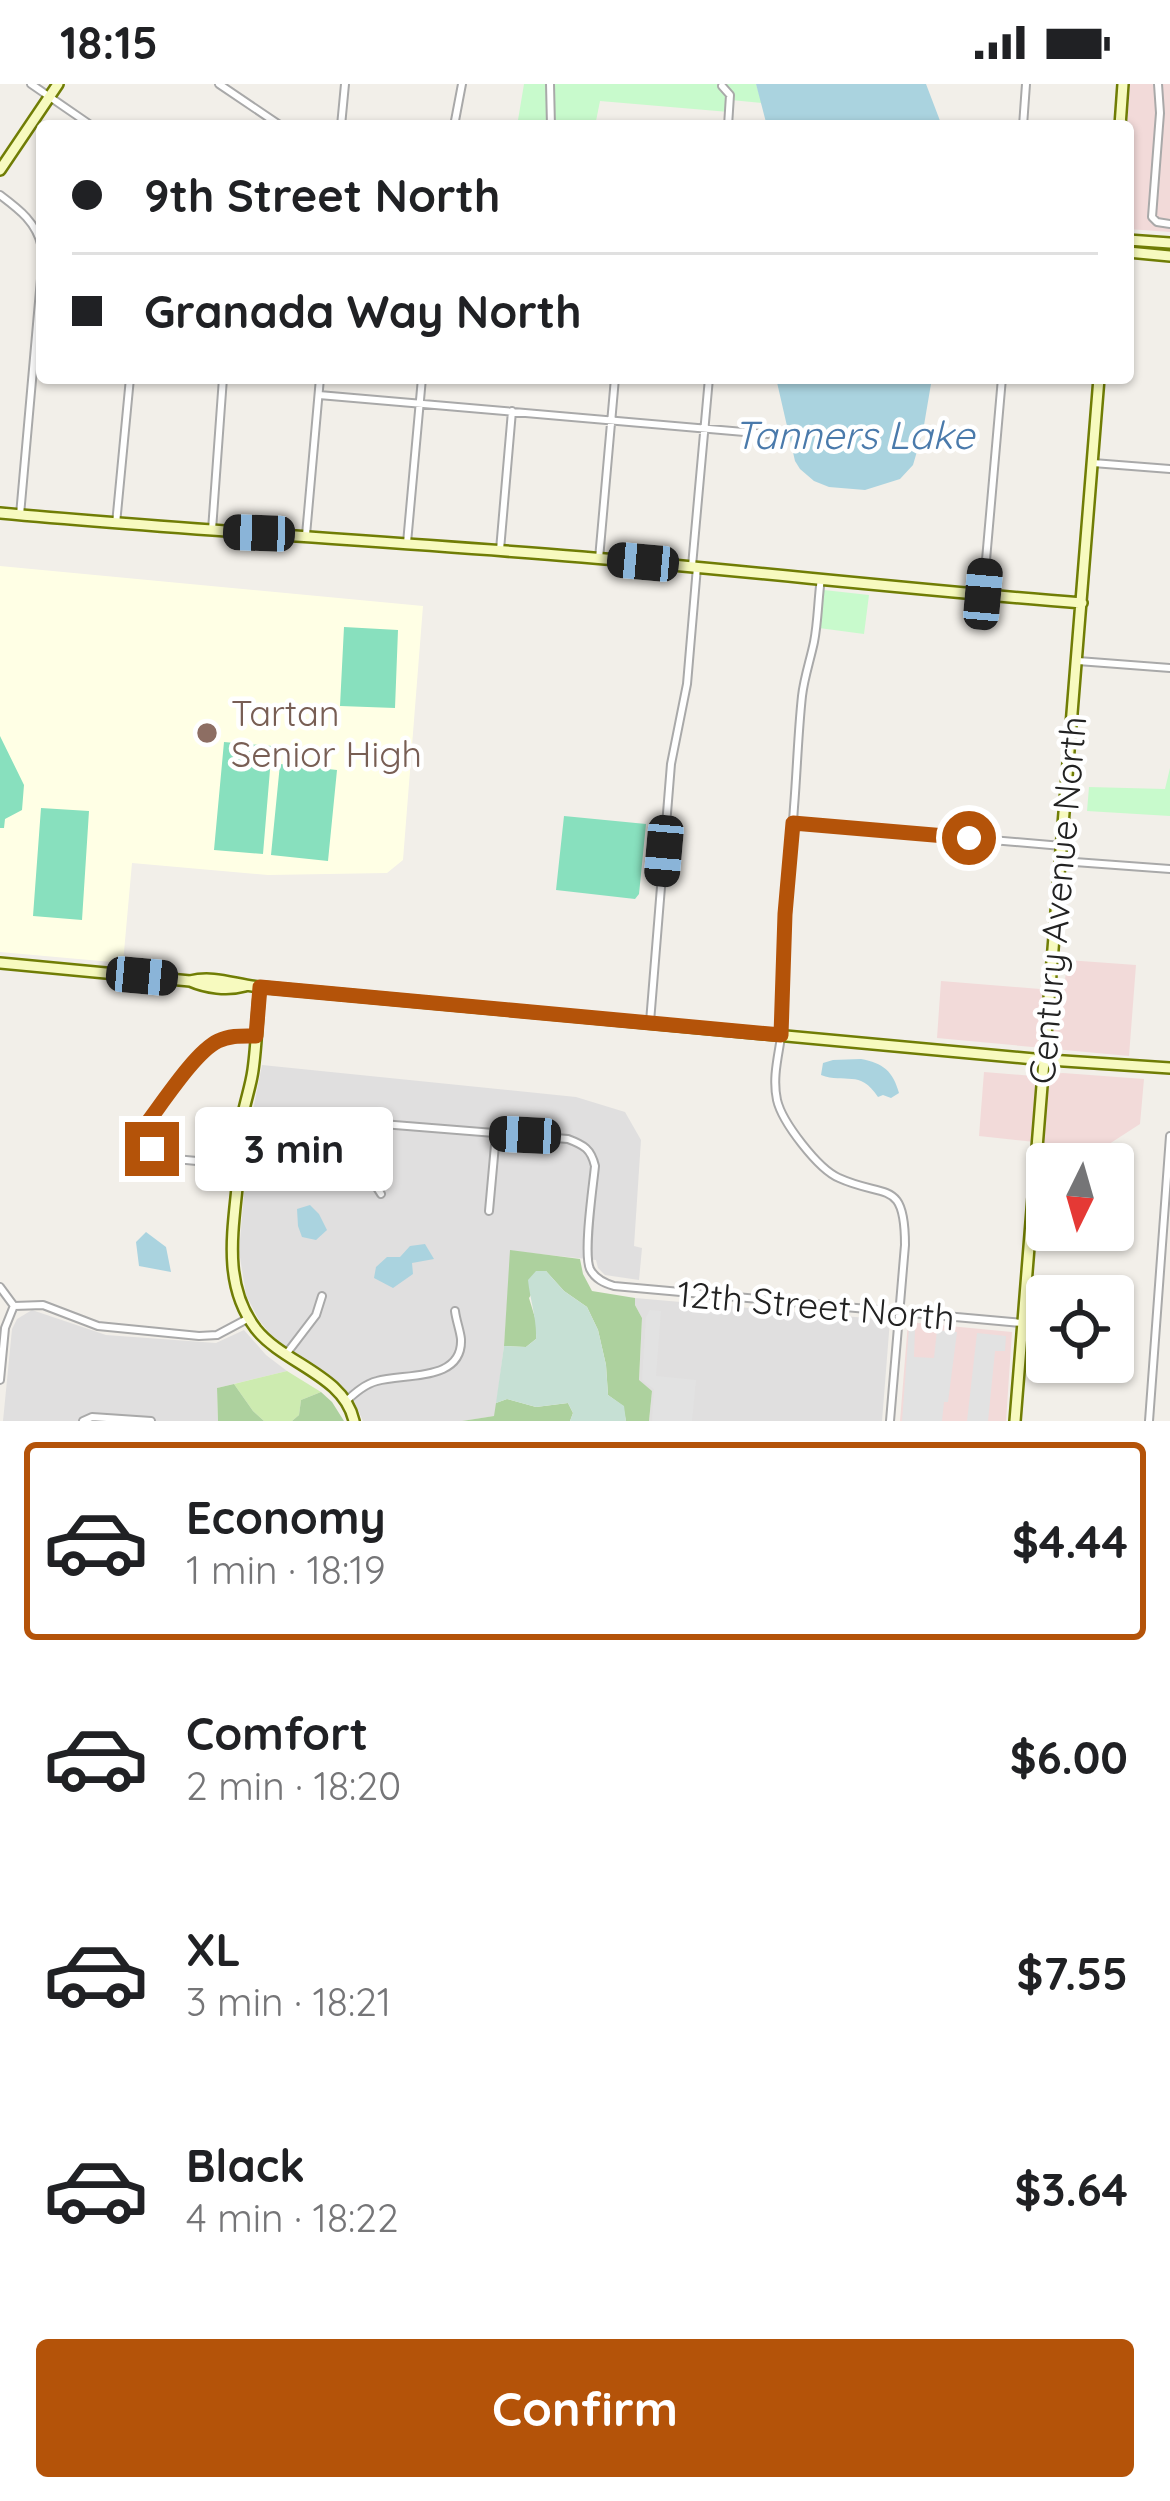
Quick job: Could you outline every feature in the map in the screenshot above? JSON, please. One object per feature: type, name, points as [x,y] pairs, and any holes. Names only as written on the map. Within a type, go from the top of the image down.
[{"type":"main road","points":[[0,170],[58,84]]},
{"type":"main road","points":[[1121,120],[1124,84]]},
{"type":"main road","points":[[1134,239],[1170,243]]},
{"type":"main road","points":[[1134,255],[1170,256]]},
{"type":"main road","name":"Century Avenue North","points":[[1015,1421],[1099,384]]},
{"type":"main road","points":[[0,514],[500,550],[1082,603]]},
{"type":"main road","points":[[0,963],[190,981],[201,986],[260,987],[1170,1068]]},
{"type":"main road","points":[[260,987],[239,1165],[233,1278],[257,1330],[284,1356],[333,1386],[355,1421]]},
{"type":"street","points":[[31,84],[83,120]]},
{"type":"street","points":[[219,84],[272,120]]},
{"type":"street","points":[[342,120],[345,84]]},
{"type":"street","points":[[455,120],[462,84]]},
{"type":"street","points":[[550,84],[551,120]]},
{"type":"street","points":[[1023,120],[1026,84]]},
{"type":"street","points":[[1158,84],[1152,220],[1170,224]]},
{"type":"street","points":[[722,86],[730,95],[728,120]]},
{"type":"street","points":[[1156,163],[1170,164]]},
{"type":"street","points":[[0,195],[27,215],[36,229]]},
{"type":"street","points":[[20,515],[36,335]]},
{"type":"street","points":[[116,524],[129,384]]},
{"type":"street","points":[[212,531],[224,384]]},
{"type":"street","points":[[306,535],[320,384]]},
{"type":"street","points":[[407,543],[422,384]]},
{"type":"street","points":[[599,559],[614,384]]},
{"type":"street","points":[[650,1023],[671,764],[687,684],[709,384]]},
{"type":"street","points":[[983,594],[1001,384]]},
{"type":"street","points":[[319,395],[768,434]]},
{"type":"street","points":[[500,550],[512,411]]},
{"type":"street","points":[[1093,463],[1170,470]]},
{"type":"street","points":[[821,578],[802,694],[775,1079],[784,1118],[820,1166],[838,1178],[881,1189],[901,1205],[905,1245],[890,1421]]},
{"type":"street","points":[[1078,661],[1170,668]]},
{"type":"street","points":[[793,823],[1062,846]]},
{"type":"street","points":[[1060,861],[1170,869]]},
{"type":"street","points":[[239,1165],[165,1158],[137,1136],[201,1052],[232,1036],[256,1036]]},
{"type":"street","points":[[244,1113],[496,1134],[489,1211]]},
{"type":"street","points":[[379,1124],[374,1183],[381,1194]]},
{"type":"street","name":"12th Street North","points":[[496,1134],[561,1138],[584,1144],[592,1153],[588,1256],[591,1271],[602,1282],[1022,1323]]},
{"type":"street","points":[[1149,1421],[1170,1136]]},
{"type":"street","points":[[0,1287],[14,1306]]},
{"type":"street","points":[[284,1356],[316,1315],[322,1296]]},
{"type":"street","points":[[14,1306],[43,1305],[98,1326],[199,1336],[217,1335],[249,1318]]},
{"type":"street","points":[[0,1381],[5,1328],[14,1306]]},
{"type":"street","points":[[831,1322],[832,1306]]},
{"type":"street","points":[[346,1401],[373,1381],[443,1371],[452,1364],[461,1339],[454,1311]]},
{"type":"street","points":[[83,1421],[92,1417],[151,1421]]},
{"type":"shaded area","points":[[1130,84],[1170,84],[1170,232],[1134,229],[1134,120],[1127,120]]},
{"type":"shaded area","name":"Tartan Senior High","points":[[0,566],[423,606],[403,860],[387,873],[268,875],[132,863],[123,963],[0,952]]},
{"type":"shaded area","points":[[1067,960],[1136,965],[1129,1056],[937,1038],[941,981],[1064,991]]},
{"type":"shaded area","points":[[262,1065],[576,1097],[625,1112],[641,1140],[634,1246],[642,1248],[639,1280],[605,1275],[596,1260],[511,1251],[495,1416],[462,1421],[363,1421],[344,1389],[273,1338],[246,1295],[239,1251],[250,1125]]},
{"type":"shaded area","points":[[984,1072],[1144,1079],[1140,1124],[1111,1143],[979,1136]]},
{"type":"shaded area","points":[[536,1271],[546,1271],[587,1307],[598,1330],[608,1395],[624,1406],[626,1421],[570,1421],[573,1413],[568,1403],[536,1407],[507,1399],[496,1403],[504,1346],[526,1347],[536,1339],[528,1280]]},
{"type":"shaded area","points":[[635,1298],[890,1320],[882,1421],[649,1421],[652,1391],[639,1381],[642,1318]]},
{"type":"shaded area","points":[[32,1310],[106,1335],[216,1343],[244,1330],[287,1371],[217,1388],[218,1421],[3,1421],[12,1329],[17,1319]]},
{"type":"shaded area","points":[[650,1310],[661,1311],[656,1376],[696,1380],[692,1421],[652,1421],[654,1389],[642,1380]]},
{"type":"shaded area","points":[[908,1322],[1012,1332],[1006,1421],[900,1421]]},
{"type":"shaded area","points":[[909,1327],[915,1328],[914,1357],[934,1358],[937,1330],[957,1332],[942,1421],[902,1421]]},
{"type":"shaded area","points":[[977,1333],[1006,1336],[1005,1351],[995,1351],[988,1421],[967,1421]]},
{"type":"green space","points":[[524,84],[756,84],[762,103],[731,100],[729,112],[600,101],[596,120],[518,120]]},
{"type":"green space","points":[[824,590],[869,595],[864,634],[819,628]]},
{"type":"green space","points":[[344,627],[398,630],[395,708],[340,706]]},
{"type":"green space","points":[[0,736],[24,785],[22,810],[5,819],[4,828],[0,828]]},
{"type":"green space","points":[[224,742],[272,746],[263,854],[214,850]]},
{"type":"green space","points":[[280,764],[337,770],[328,861],[271,855]]},
{"type":"green space","points":[[1170,768],[1170,816],[1087,811],[1089,787],[1165,789]]},
{"type":"green space","points":[[41,808],[89,811],[82,920],[33,916]]},
{"type":"green space","points":[[564,816],[646,824],[635,899],[556,890]]},
{"type":"green space","points":[[510,1250],[580,1259],[592,1291],[635,1298],[642,1318],[639,1380],[652,1391],[649,1421],[626,1421],[623,1406],[608,1395],[598,1330],[587,1307],[546,1271],[529,1298],[536,1339],[526,1347],[504,1346]]},
{"type":"green space","points":[[287,1371],[321,1392],[301,1400],[299,1415],[292,1421],[264,1421],[234,1384]]},
{"type":"green space","points":[[234,1384],[264,1421],[218,1421],[217,1388]]},
{"type":"green space","points":[[321,1392],[344,1421],[292,1421],[299,1415],[301,1400]]},
{"type":"green space","points":[[507,1399],[536,1407],[568,1403],[573,1413],[570,1421],[462,1421],[494,1416],[496,1403]]},
{"type":"water","points":[[756,84],[926,84],[940,120],[765,120]]},
{"type":"water","name":"Tanners Lake","points":[[777,384],[931,384],[913,465],[900,479],[865,490],[829,487],[814,481],[795,461]]},
{"type":"water","points":[[861,1059],[886,1069],[899,1093],[878,1097],[858,1080],[821,1075],[823,1063]]},
{"type":"water","points":[[310,1205],[327,1230],[316,1240],[302,1237],[298,1226],[297,1209]]},
{"type":"water","points":[[146,1232],[166,1247],[171,1272],[139,1266],[136,1242]]},
{"type":"water","points":[[425,1244],[434,1259],[412,1263],[413,1274],[393,1288],[374,1278],[376,1267],[387,1257],[400,1257],[410,1246]]},
{"type":"place","name":"Tartan Senior High","points":[[207,733]]},
{"type":"route","points":[[152,1149],[137,1136],[201,1052],[232,1036],[256,1036],[260,987],[781,1035],[793,823],[969,838]]}]
